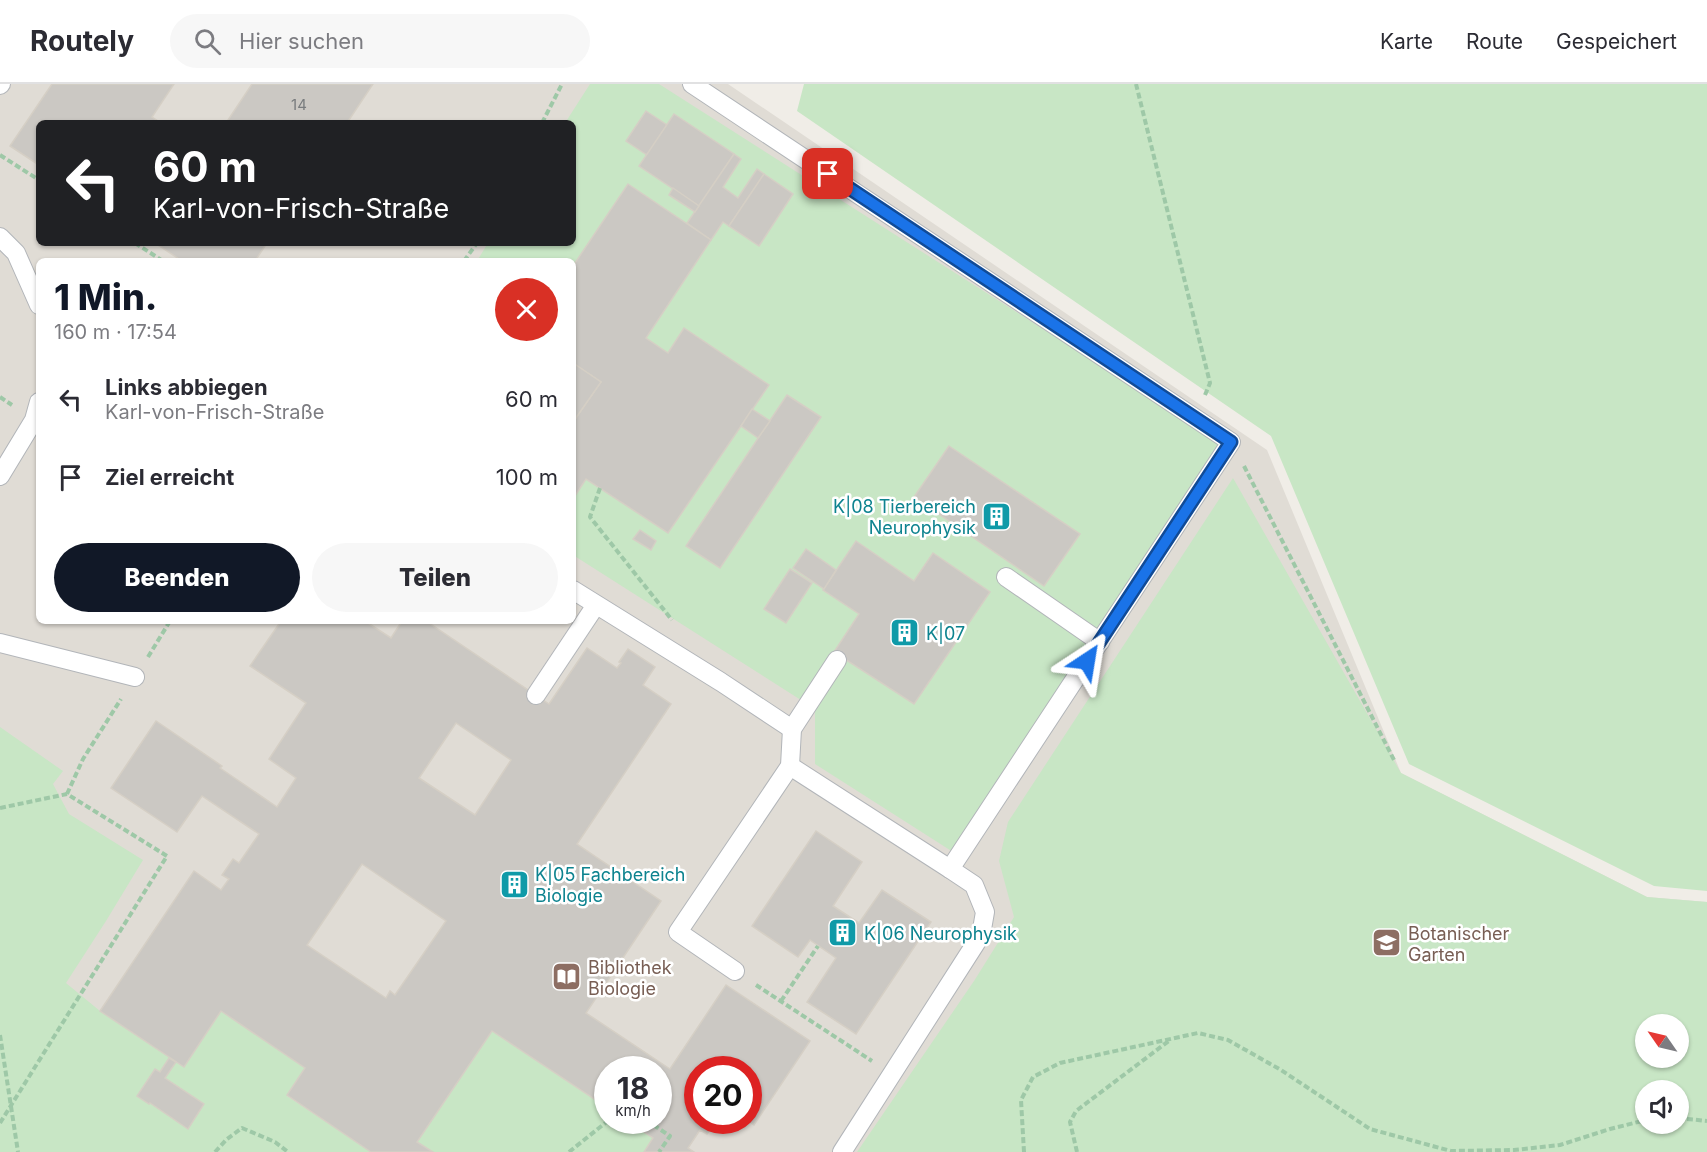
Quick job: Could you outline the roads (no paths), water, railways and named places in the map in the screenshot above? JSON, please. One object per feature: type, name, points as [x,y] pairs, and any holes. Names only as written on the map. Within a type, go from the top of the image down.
[{"type":"lane","points":[[692,84],[1231,442],[950,869]]},
{"type":"lane","points":[[0,237],[16,253],[36,298]]},
{"type":"lane","points":[[0,476],[34,420],[36,413]]},
{"type":"lane","points":[[1006,577],[1100,642]]},
{"type":"lane","points":[[576,592],[792,729]]},
{"type":"lane","points":[[537,696],[596,605]]},
{"type":"lane","points":[[0,643],[135,677]]},
{"type":"lane","points":[[735,971],[678,932],[790,766],[792,729],[837,660]]},
{"type":"lane","points":[[790,766],[974,885],[985,912],[981,936],[842,1152]]},
{"type":"place","name":"K|08 Tierbereich Neurophysik","points":[[997,516]]},
{"type":"place","name":"K|07","points":[[905,633]]},
{"type":"place","name":"K|05 Fachbereich Biologie","points":[[514,884]]},
{"type":"place","name":"K|06 Neurophysik","points":[[843,933]]},
{"type":"place","name":"Botanischer Garten","points":[[1387,943]]},
{"type":"place","name":"Bibliothek Biologie","points":[[567,977]]}]
